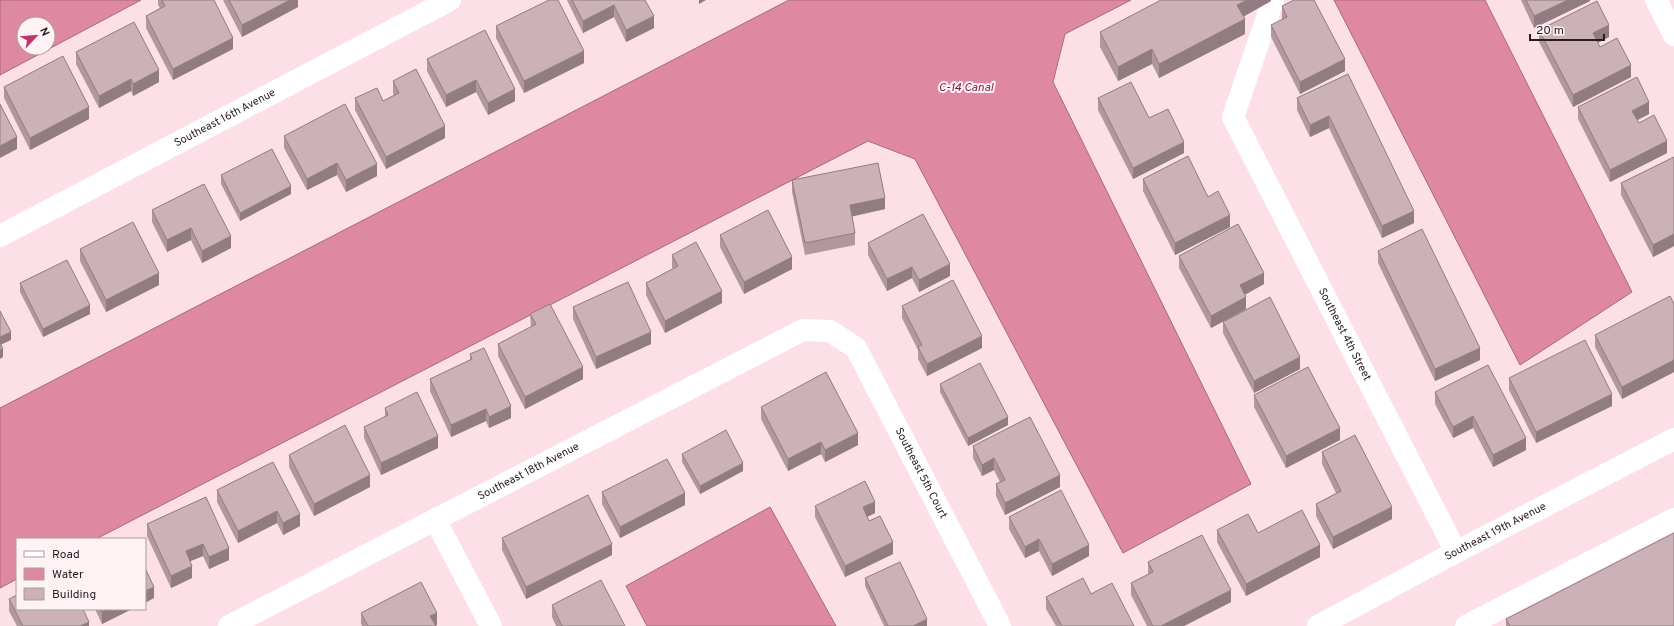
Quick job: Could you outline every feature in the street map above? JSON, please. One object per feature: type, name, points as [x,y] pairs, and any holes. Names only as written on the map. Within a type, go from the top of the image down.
[{"type":"street","name":"Southeast 16th Avenue","points":[[0,236],[450,0]]},
{"type":"street","name":"Southeast 4th Street","points":[[1273,0],[1233,117],[1456,552]]},
{"type":"street","points":[[1656,0],[1674,35]]},
{"type":"street","name":"Southeast 18th Avenue","points":[[229,626],[803,330],[830,331]]},
{"type":"street","name":"Southeast 5th Court","points":[[830,331],[856,348],[1000,626]]},
{"type":"street","name":"Southeast 19th Avenue","points":[[1318,626],[1456,552],[1674,439]]},
{"type":"street","points":[[1466,626],[1674,519]]},
{"type":"street","points":[[435,520],[491,626]]},
{"type":"water","points":[[0,0],[141,0],[56,45],[56,16],[16,16],[16,56],[36,56],[0,75]]},
{"type":"water","name":"C-14 Canal","points":[[789,0],[1131,0],[1065,34],[1053,82],[1251,484],[1123,553],[915,159],[868,141],[98,538],[16,538],[16,580],[0,588],[0,408]]},
{"type":"water","points":[[1334,0],[1485,0],[1632,292],[1520,365]]},
{"type":"water","points":[[770,507],[836,626],[647,626],[626,586]]},
{"type":"building","points":[[162,0],[214,0],[233,38],[173,69],[146,16],[165,6]]},
{"type":"building","points":[[229,0],[290,0],[242,25]]},
{"type":"building","points":[[549,0],[558,0],[584,51],[524,81],[496,26]]},
{"type":"building","points":[[572,0],[645,0],[654,16],[626,30],[614,5],[583,21]]},
{"type":"building","points":[[1161,0],[1247,0],[1237,5],[1245,19],[1159,64],[1152,49],[1118,67],[1100,32]]},
{"type":"building","points":[[1294,0],[1314,0],[1345,59],[1300,82],[1271,25],[1287,17],[1282,6]]},
{"type":"building","points":[[1526,0],[1568,0],[1534,16]]},
{"type":"building","points":[[1597,1],[1609,25],[1593,33],[1600,47],[1617,38],[1631,65],[1573,95],[1539,30]]},
{"type":"building","points":[[134,22],[159,70],[133,84],[131,79],[99,96],[76,52]]},
{"type":"building","points":[[485,30],[515,89],[488,103],[476,80],[446,95],[427,59]]},
{"type":"building","points":[[63,56],[89,107],[30,138],[4,87]]},
{"type":"building","points":[[416,69],[445,126],[386,157],[355,98],[377,88],[383,101],[399,93],[393,81]]},
{"type":"building","points":[[1348,74],[1414,211],[1382,226],[1329,116],[1310,125],[1297,98]]},
{"type":"building","points":[[1637,77],[1649,102],[1632,111],[1639,123],[1654,115],[1667,141],[1610,170],[1578,107]]},
{"type":"building","points":[[1131,82],[1149,118],[1168,109],[1184,142],[1133,168],[1098,98]]},
{"type":"building","points":[[0,104],[17,137],[0,146]]},
{"type":"building","points":[[345,104],[377,164],[346,180],[337,163],[307,179],[284,136]]},
{"type":"building","points":[[272,149],[291,186],[240,213],[221,175]]},
{"type":"building","points":[[1188,156],[1208,197],[1218,191],[1230,215],[1175,243],[1143,179]]},
{"type":"building","points":[[1674,157],[1674,234],[1653,245],[1621,183]]},
{"type":"building","points":[[878,163],[885,198],[850,205],[855,233],[805,243],[792,180]]},
{"type":"building","points":[[204,184],[231,236],[202,251],[191,228],[167,240],[152,210]]},
{"type":"building","points":[[768,210],[792,257],[744,282],[720,235]]},
{"type":"building","points":[[923,214],[950,264],[919,280],[912,267],[887,279],[868,243]]},
{"type":"building","points":[[133,222],[159,273],[106,300],[80,249]]},
{"type":"building","points":[[1238,224],[1264,273],[1240,285],[1246,297],[1211,316],[1179,256]]},
{"type":"building","points":[[1422,229],[1480,348],[1435,369],[1378,251]]},
{"type":"building","points":[[696,242],[722,291],[665,321],[646,283],[678,266],[672,255]]},
{"type":"building","points":[[67,260],[90,305],[43,329],[20,283]]},
{"type":"building","points":[[953,280],[982,336],[927,364],[918,347],[922,345],[902,306]]},
{"type":"building","points":[[628,282],[651,332],[596,357],[573,307]]},
{"type":"building","points":[[1670,296],[1674,304],[1674,360],[1622,387],[1595,335]]},
{"type":"building","points":[[1270,297],[1300,357],[1254,381],[1223,322]]},
{"type":"building","points":[[550,304],[583,367],[525,397],[498,344],[536,324],[530,314]]},
{"type":"building","points":[[0,311],[11,332],[0,337]]},
{"type":"building","points":[[1585,340],[1612,394],[1536,432],[1509,378]]},
{"type":"building","points":[[0,342],[3,349],[0,350]]},
{"type":"building","points":[[484,348],[511,406],[489,417],[486,409],[451,425],[430,379],[472,359],[470,354]]},
{"type":"building","points":[[980,363],[1008,417],[968,438],[940,384]]},
{"type":"building","points":[[1488,365],[1526,438],[1493,455],[1473,416],[1453,427],[1435,392]]},
{"type":"building","points":[[1308,367],[1340,428],[1286,456],[1254,395]]},
{"type":"building","points":[[826,372],[858,433],[825,450],[821,442],[788,459],[761,407]]},
{"type":"building","points":[[417,392],[438,436],[381,463],[364,427],[388,415],[385,408]]},
{"type":"building","points":[[1030,417],[1060,475],[1005,503],[996,484],[1005,480],[994,458],[982,465],[973,446]]},
{"type":"building","points":[[345,425],[370,475],[314,504],[289,455]]},
{"type":"building","points":[[726,430],[743,463],[700,486],[682,454]]},
{"type":"building","points":[[1355,435],[1392,507],[1333,537],[1316,504],[1341,491],[1322,452]]},
{"type":"building","points":[[667,459],[685,493],[620,527],[602,492]]},
{"type":"building","points":[[273,462],[300,514],[283,523],[277,511],[238,531],[217,490]]},
{"type":"building","points":[[865,481],[875,502],[863,507],[869,521],[880,516],[893,542],[845,566],[815,506]]},
{"type":"building","points":[[1061,490],[1089,545],[1052,564],[1039,539],[1025,547],[1009,517]]},
{"type":"building","points":[[588,495],[612,544],[526,587],[502,538]]},
{"type":"building","points":[[206,497],[229,548],[209,557],[203,544],[186,551],[192,566],[171,576],[147,524]]},
{"type":"building","points":[[1302,510],[1320,545],[1246,584],[1217,530],[1248,514],[1258,533]]},
{"type":"building","points":[[1674,533],[1674,626],[1510,626],[1506,619]]},
{"type":"building","points":[[1202,535],[1231,590],[1161,626],[1153,626],[1131,583],[1153,572],[1148,562]]},
{"type":"building","points":[[900,562],[927,619],[913,626],[888,626],[865,578]]},
{"type":"building","points":[[146,570],[154,587],[146,591]]},
{"type":"building","points":[[1083,578],[1091,594],[1112,583],[1134,626],[1062,626],[1046,597]]},
{"type":"building","points":[[601,580],[625,626],[562,626],[552,605]]},
{"type":"building","points":[[421,582],[437,613],[430,616],[436,626],[368,626],[361,613]]},
{"type":"building","points":[[16,596],[16,610],[83,610],[89,622],[80,626],[23,626],[9,599]]}]
